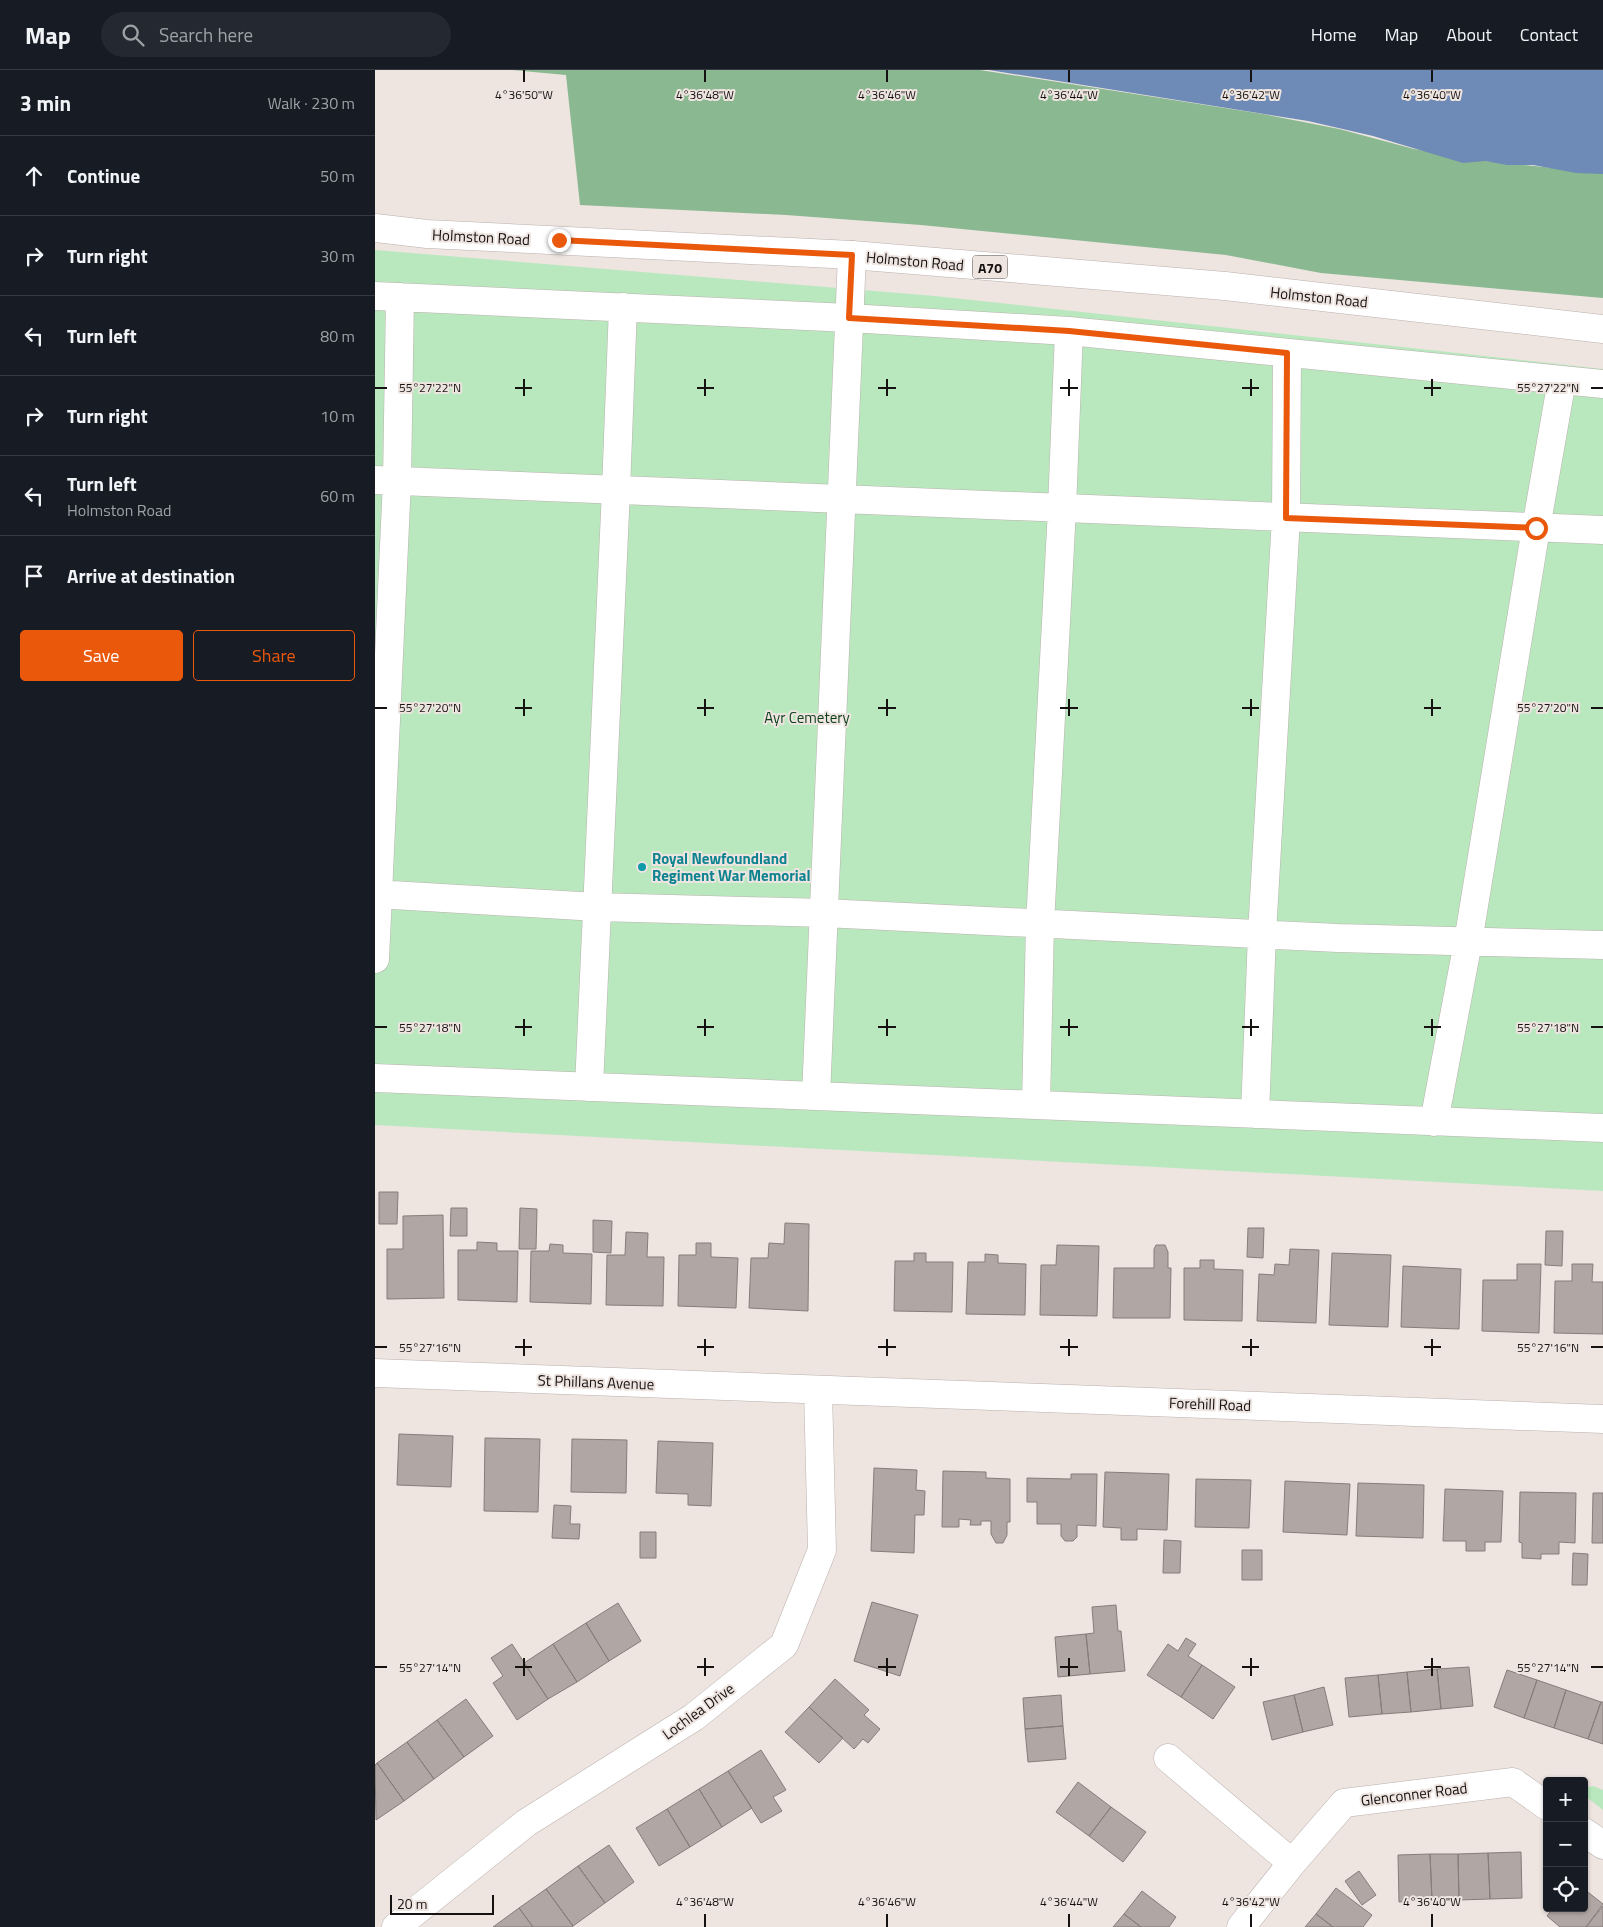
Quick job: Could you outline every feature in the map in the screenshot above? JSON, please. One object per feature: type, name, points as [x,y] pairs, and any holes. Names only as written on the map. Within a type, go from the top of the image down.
[{"type":"street","name":"Holmston Road","points":[[375,228],[427,234],[852,255],[1225,286],[1603,329]]},
{"type":"street","points":[[816,1096],[852,255]]},
{"type":"street","points":[[375,959],[386,481],[388,296],[849,318],[1069,331],[1603,384]]},
{"type":"street","points":[[589,1087],[623,307]]},
{"type":"street","points":[[1036,1105],[1041,924],[1069,331]]},
{"type":"street","points":[[1255,1114],[1262,934],[1286,518],[1287,353]]},
{"type":"street","points":[[1435,1122],[1468,942],[1562,380]]},
{"type":"street","points":[[386,481],[1603,530]]},
{"type":"street","points":[[376,894],[597,906],[823,913],[1262,934],[1603,945]]},
{"type":"street","points":[[375,1078],[1603,1128]]},
{"type":"street","name":"St Phillans Avenue","points":[[375,1373],[818,1390]]},
{"type":"street","name":"Forehill Road","points":[[818,1390],[1603,1419]]},
{"type":"street","name":"Lochlea Drive","points":[[396,1927],[526,1823],[694,1717],[784,1645],[822,1550],[818,1390]]},
{"type":"street","points":[[1168,1758],[1293,1863]]},
{"type":"street","name":"Glenconner Road","points":[[1241,1927],[1345,1803],[1513,1782],[1543,1803]]},
{"type":"street","points":[[1588,1835],[1603,1845]]},
{"type":"green space","points":[[512,70],[980,70],[1263,114],[1339,129],[1414,149],[1485,161],[1603,173],[1603,298],[1321,273],[1226,255],[921,225],[786,215],[580,205],[566,75]]},
{"type":"green space","name":"Ayr Cemetery","points":[[375,250],[935,296],[1603,369],[1603,1191],[375,1125]]},
{"type":"green space","points":[[1593,1786],[1603,1790],[1603,1810],[1588,1798],[1588,1787]]},
{"type":"water","points":[[989,70],[1603,70],[1603,174],[1576,173],[1533,165],[1507,165],[1485,161],[1463,163],[1373,136],[1308,121]]},
{"type":"building","points":[[379,1192],[398,1192],[397,1224],[379,1224]]},
{"type":"building","points":[[451,1208],[467,1208],[467,1236],[450,1236]]},
{"type":"building","points":[[520,1208],[537,1209],[536,1249],[519,1249]]},
{"type":"building","points":[[443,1215],[444,1298],[387,1299],[387,1249],[403,1249],[403,1216]]},
{"type":"building","points":[[593,1220],[612,1221],[611,1253],[593,1252]]},
{"type":"building","points":[[785,1223],[809,1224],[808,1311],[749,1308],[751,1258],[768,1258],[769,1243],[784,1244]]},
{"type":"building","points":[[1248,1228],[1264,1228],[1263,1258],[1247,1257]]},
{"type":"building","points":[[1546,1231],[1563,1231],[1562,1266],[1545,1265]]},
{"type":"building","points":[[626,1232],[648,1233],[647,1257],[664,1257],[663,1306],[606,1305],[607,1255],[625,1255]]},
{"type":"building","points":[[477,1242],[497,1243],[497,1251],[518,1251],[517,1302],[458,1300],[458,1250],[477,1250]]},
{"type":"building","points":[[696,1243],[711,1243],[711,1257],[738,1258],[736,1308],[678,1306],[679,1255],[696,1255]]},
{"type":"building","points":[[550,1244],[563,1245],[563,1253],[592,1254],[591,1304],[530,1302],[531,1251],[549,1251]]},
{"type":"building","points":[[1057,1245],[1099,1246],[1097,1316],[1040,1315],[1041,1265],[1056,1265]]},
{"type":"building","points":[[1156,1245],[1165,1245],[1168,1252],[1168,1268],[1171,1268],[1170,1318],[1113,1318],[1114,1268],[1154,1268],[1154,1249]]},
{"type":"building","points":[[1290,1249],[1319,1250],[1316,1323],[1257,1321],[1259,1274],[1274,1275],[1275,1264],[1289,1265]]},
{"type":"building","points":[[914,1253],[926,1253],[926,1262],[953,1262],[952,1312],[894,1311],[895,1261],[914,1261]]},
{"type":"building","points":[[1332,1253],[1391,1255],[1388,1327],[1329,1325]]},
{"type":"building","points":[[985,1254],[998,1255],[998,1263],[1026,1264],[1025,1315],[966,1314],[968,1262],[985,1262]]},
{"type":"building","points":[[1200,1260],[1214,1260],[1214,1269],[1243,1270],[1242,1321],[1184,1320],[1184,1268],[1200,1268]]},
{"type":"building","points":[[1517,1264],[1541,1264],[1539,1333],[1482,1331],[1483,1280],[1517,1280]]},
{"type":"building","points":[[1572,1264],[1593,1264],[1592,1282],[1603,1282],[1603,1334],[1554,1333],[1555,1281],[1572,1281]]},
{"type":"building","points":[[1403,1266],[1461,1269],[1459,1329],[1401,1327]]},
{"type":"building","points":[[399,1434],[453,1436],[451,1487],[397,1485]]},
{"type":"building","points":[[485,1438],[540,1439],[538,1512],[484,1511]]},
{"type":"building","points":[[572,1439],[627,1440],[626,1493],[571,1492]]},
{"type":"building","points":[[658,1441],[713,1443],[711,1506],[688,1505],[688,1494],[656,1493]]},
{"type":"building","points":[[874,1468],[917,1470],[916,1490],[925,1491],[924,1515],[915,1515],[914,1553],[871,1551]]},
{"type":"building","points":[[943,1471],[986,1472],[986,1478],[1010,1479],[1010,1522],[1007,1522],[1007,1535],[1003,1543],[996,1543],[991,1534],[991,1521],[981,1521],[981,1525],[970,1525],[971,1520],[959,1519],[959,1527],[942,1527]]},
{"type":"building","points":[[1105,1472],[1169,1474],[1167,1530],[1137,1529],[1137,1540],[1121,1540],[1121,1528],[1103,1527]]},
{"type":"building","points":[[1071,1474],[1097,1474],[1096,1526],[1077,1525],[1077,1537],[1073,1541],[1065,1541],[1061,1536],[1061,1524],[1037,1524],[1037,1502],[1027,1502],[1027,1478],[1071,1479]]},
{"type":"building","points":[[1196,1479],[1251,1480],[1249,1528],[1195,1527]]},
{"type":"building","points":[[1285,1481],[1350,1484],[1347,1535],[1283,1532]]},
{"type":"building","points":[[1358,1483],[1424,1485],[1423,1538],[1356,1536]]},
{"type":"building","points":[[1445,1489],[1503,1491],[1501,1542],[1485,1542],[1485,1551],[1466,1551],[1466,1541],[1443,1541]]},
{"type":"building","points":[[1520,1492],[1576,1493],[1575,1543],[1559,1542],[1559,1554],[1541,1554],[1541,1559],[1522,1558],[1522,1543],[1519,1542]]},
{"type":"building","points":[[1593,1493],[1603,1493],[1603,1543],[1592,1543]]},
{"type":"building","points":[[554,1505],[571,1506],[570,1524],[580,1524],[579,1539],[552,1538]]},
{"type":"building","points":[[640,1532],[656,1532],[656,1558],[640,1558]]},
{"type":"building","points":[[1164,1540],[1181,1541],[1180,1573],[1163,1573]]},
{"type":"building","points":[[1242,1550],[1262,1550],[1262,1580],[1242,1580]]},
{"type":"building","points":[[1573,1553],[1588,1554],[1587,1585],[1572,1585]]},
{"type":"building","points":[[872,1602],[918,1615],[900,1676],[854,1661]]},
{"type":"building","points":[[618,1603],[641,1641],[609,1661],[586,1623]]},
{"type":"building","points":[[1116,1605],[1118,1631],[1121,1631],[1125,1671],[1090,1674],[1086,1634],[1094,1633],[1092,1607]]},
{"type":"building","points":[[586,1623],[609,1661],[577,1682],[553,1644]]},
{"type":"building","points":[[1086,1634],[1090,1674],[1058,1677],[1055,1637]]},
{"type":"building","points":[[1186,1638],[1196,1644],[1188,1656],[1202,1665],[1181,1697],[1147,1675],[1168,1644],[1178,1651]]},
{"type":"building","points":[[512,1644],[548,1699],[517,1720],[493,1683],[503,1676],[491,1658]]},
{"type":"building","points":[[553,1644],[577,1682],[548,1699],[524,1663]]},
{"type":"building","points":[[1202,1665],[1235,1687],[1213,1719],[1181,1697]]},
{"type":"building","points":[[1469,1667],[1473,1706],[1441,1709],[1437,1669]]},
{"type":"building","points":[[1437,1669],[1441,1709],[1411,1712],[1407,1672]]},
{"type":"building","points":[[1507,1670],[1537,1680],[1524,1718],[1494,1707]]},
{"type":"building","points":[[1407,1672],[1411,1712],[1382,1714],[1378,1675]]},
{"type":"building","points":[[1378,1675],[1382,1714],[1349,1717],[1345,1678]]},
{"type":"building","points":[[835,1679],[869,1710],[864,1715],[880,1729],[868,1743],[863,1739],[854,1749],[809,1707]]},
{"type":"building","points":[[1537,1680],[1566,1690],[1554,1728],[1524,1718]]},
{"type":"building","points":[[1324,1687],[1333,1725],[1303,1732],[1294,1695]]},
{"type":"building","points":[[1566,1690],[1601,1702],[1588,1739],[1554,1728]]},
{"type":"building","points":[[1061,1695],[1063,1726],[1025,1729],[1023,1698]]},
{"type":"building","points":[[1294,1695],[1303,1732],[1272,1740],[1263,1702]]},
{"type":"building","points":[[466,1699],[493,1736],[464,1757],[437,1720]]},
{"type":"building","points":[[1601,1702],[1603,1702],[1603,1744],[1588,1739]]},
{"type":"building","points":[[809,1707],[843,1738],[819,1763],[785,1732]]},
{"type":"building","points":[[437,1720],[464,1757],[434,1779],[407,1742]]},
{"type":"building","points":[[1063,1726],[1066,1759],[1028,1762],[1025,1729]]},
{"type":"building","points":[[407,1742],[434,1779],[404,1801],[377,1763]]},
{"type":"building","points":[[761,1750],[786,1790],[773,1797],[782,1811],[761,1823],[728,1771]]},
{"type":"building","points":[[377,1763],[404,1801],[376,1820],[375,1765]]},
{"type":"building","points":[[728,1771],[752,1808],[722,1827],[699,1789]]},
{"type":"building","points":[[1078,1782],[1111,1807],[1089,1836],[1056,1812]]},
{"type":"building","points":[[699,1789],[722,1827],[690,1847],[667,1809]]},
{"type":"building","points":[[1111,1807],[1146,1832],[1123,1862],[1089,1836]]},
{"type":"building","points":[[667,1809],[690,1847],[659,1866],[636,1828]]},
{"type":"building","points":[[609,1845],[634,1882],[605,1903],[578,1866]]},
{"type":"building","points":[[1521,1852],[1522,1898],[1490,1899],[1488,1853]]},
{"type":"building","points":[[1488,1853],[1490,1899],[1459,1900],[1458,1854]]},
{"type":"building","points":[[1430,1854],[1432,1900],[1399,1902],[1398,1855]]},
{"type":"building","points":[[1430,1854],[1458,1854],[1459,1900],[1432,1900]]},
{"type":"building","points":[[578,1866],[605,1903],[573,1926],[546,1889]]},
{"type":"building","points":[[1359,1871],[1376,1895],[1362,1905],[1345,1881]]},
{"type":"building","points":[[1336,1888],[1372,1915],[1363,1927],[1333,1927],[1316,1914]]},
{"type":"building","points":[[546,1889],[572,1927],[533,1927],[519,1908]]},
{"type":"building","points":[[1142,1891],[1176,1917],[1169,1927],[1141,1927],[1124,1914]]},
{"type":"building","points":[[1588,1892],[1603,1904],[1586,1927],[1560,1927],[1547,1916],[1550,1912],[1588,1912]]},
{"type":"building","points":[[1603,1906],[1603,1927],[1586,1927]]},
{"type":"building","points":[[519,1908],[533,1927],[493,1927]]},
{"type":"building","points":[[1124,1914],[1141,1927],[1113,1927]]},
{"type":"building","points":[[1316,1914],[1333,1927],[1305,1927]]},
{"type":"place","name":"Royal Newfoundland Regiment War Memorial","points":[[642,867]]},
{"type":"route","points":[[559,240],[852,255],[849,318],[1069,331],[1287,353],[1286,518],[1536,528]]}]
